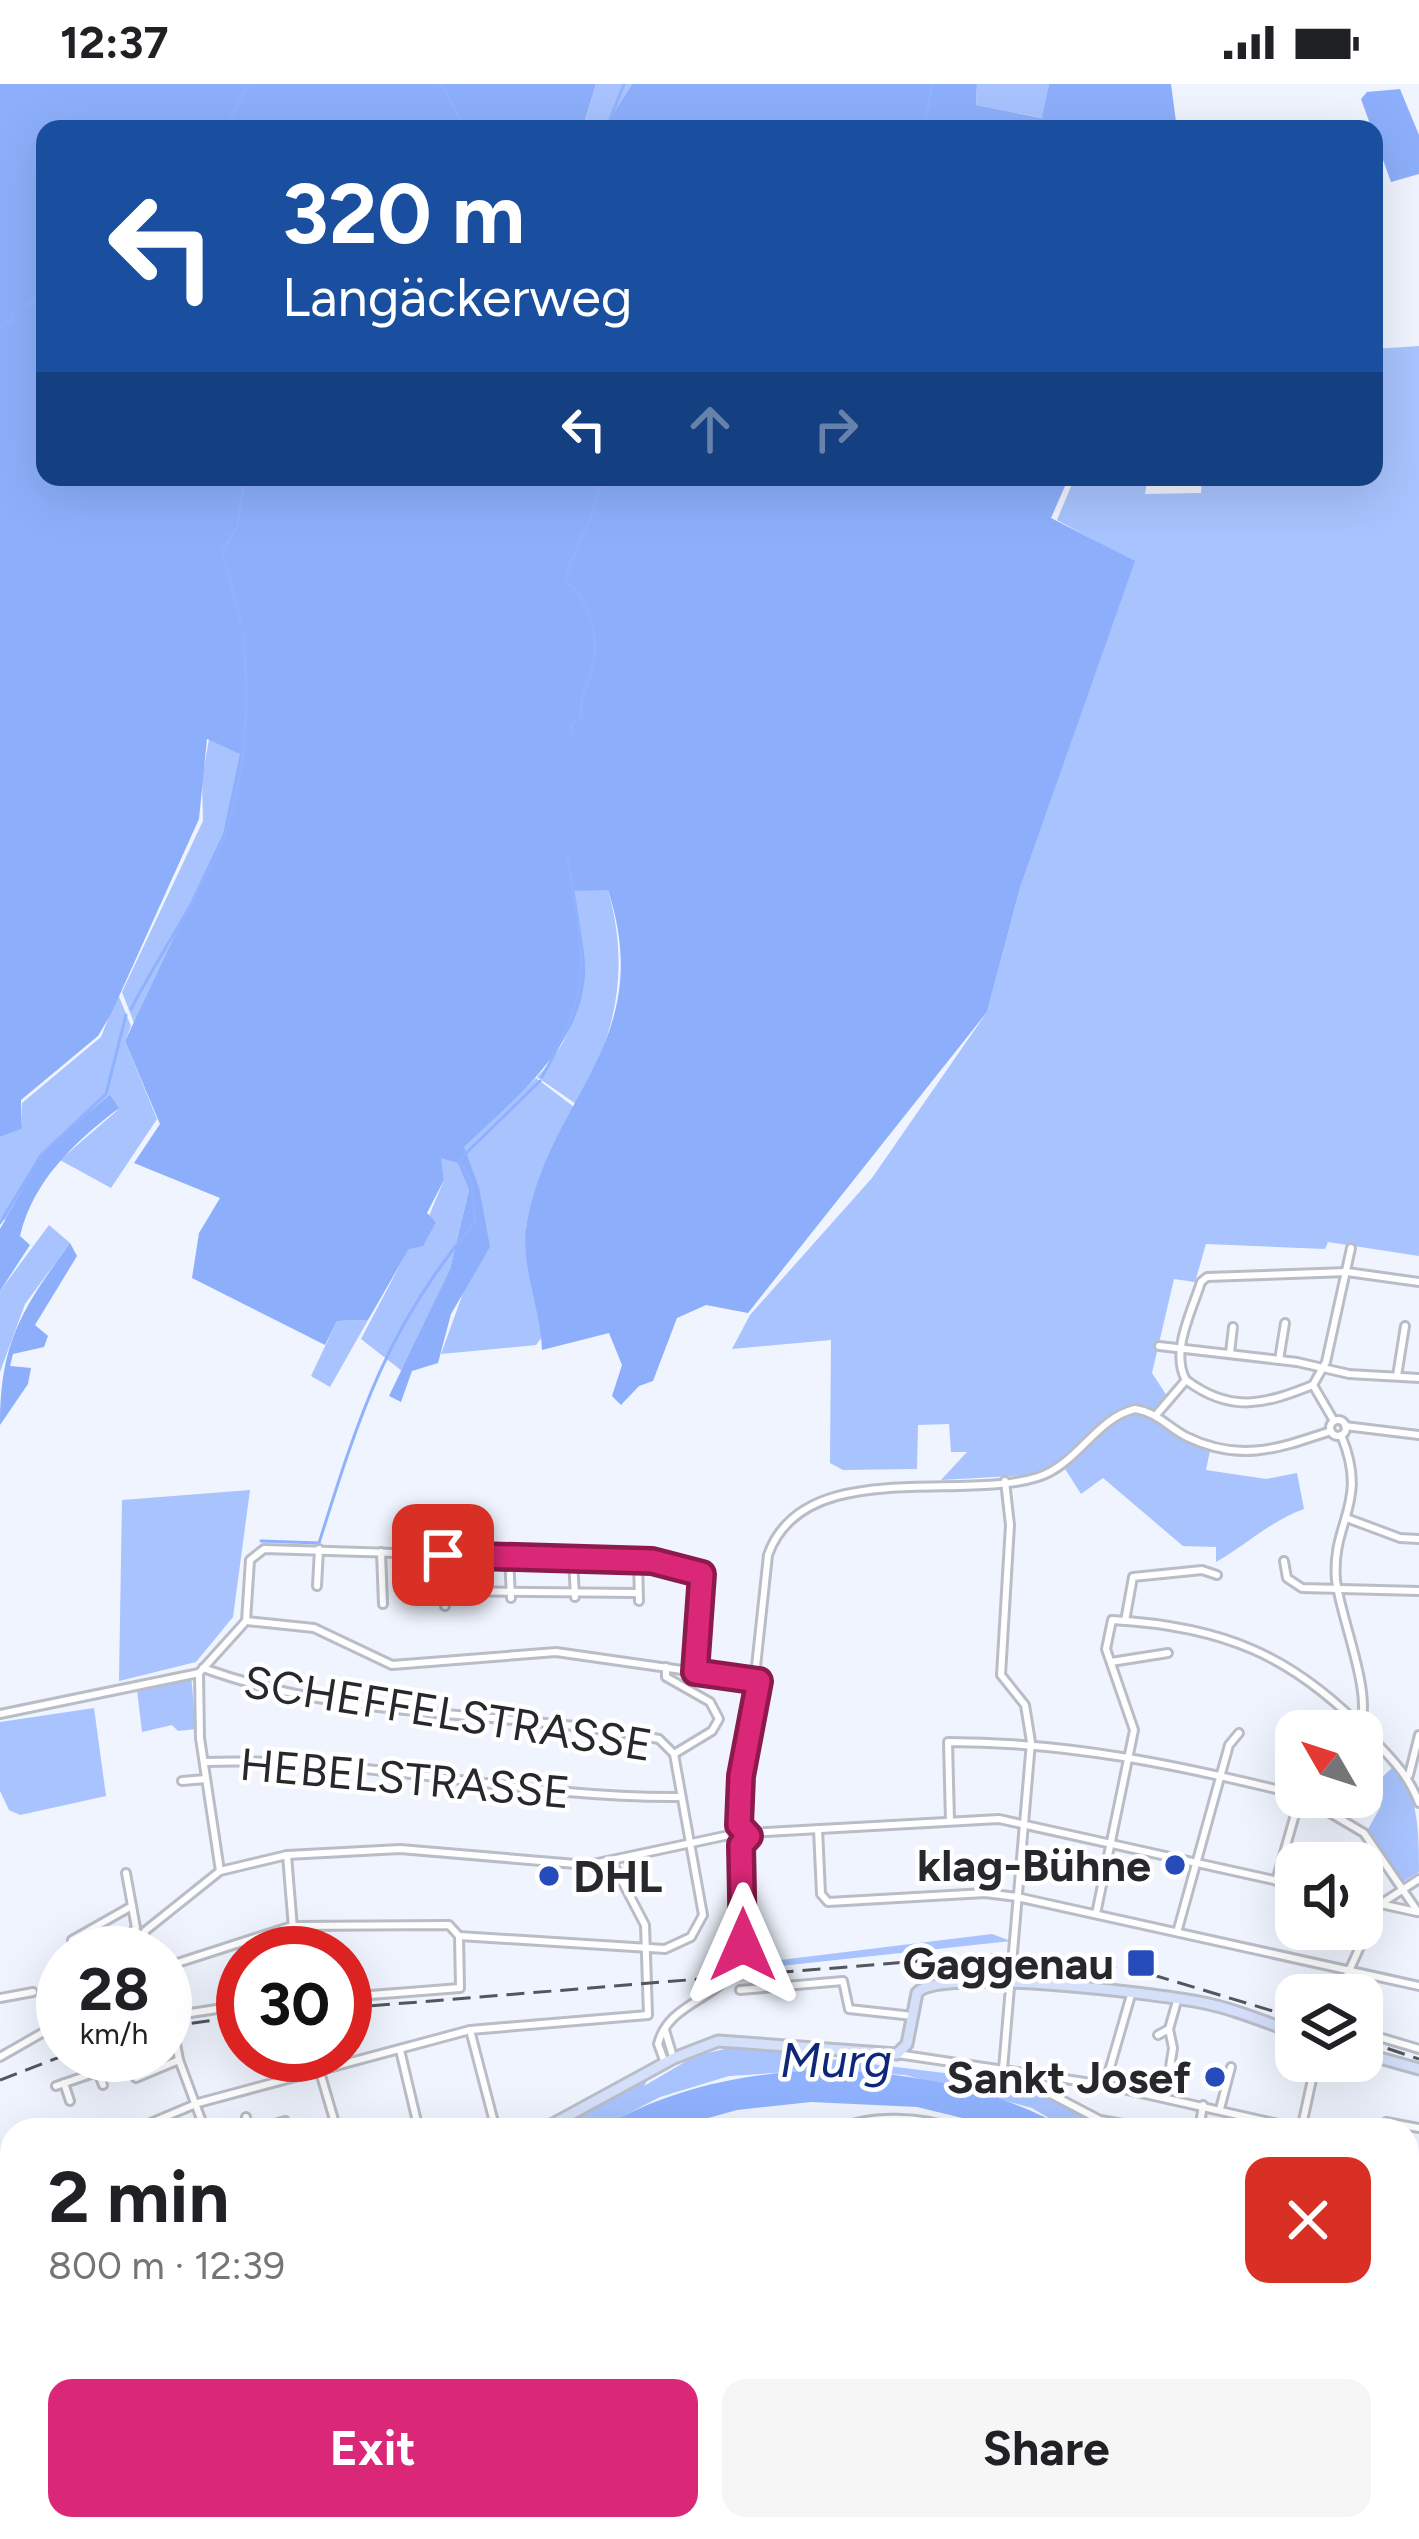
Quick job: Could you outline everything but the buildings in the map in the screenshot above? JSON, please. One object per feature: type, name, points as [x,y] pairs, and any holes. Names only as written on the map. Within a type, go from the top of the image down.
[{"type":"street","points":[[1352,1248],[1347,1272],[1324,1367],[1313,1385],[1281,1400],[1248,1406],[1220,1401],[1186,1380],[1180,1369],[1181,1348],[1201,1282],[1347,1272],[1419,1282]]},
{"type":"street","points":[[1280,1360],[1285,1323]]},
{"type":"street","points":[[1396,1376],[1405,1326]]},
{"type":"street","points":[[1230,1353],[1233,1327]]},
{"type":"street","points":[[1159,1346],[1419,1378]]},
{"type":"street","points":[[1156,1415],[1186,1380]]},
{"type":"street","points":[[1313,1385],[1343,1431],[1355,1492],[1337,1561],[1361,1710]]},
{"type":"street","points":[[146,1926],[220,1871],[287,1855],[400,1849],[571,1866],[612,1862],[729,1835],[739,1825],[741,1776],[759,1681],[768,1555],[790,1518],[813,1503],[846,1494],[1030,1479],[1066,1463],[1124,1411],[1156,1415],[1192,1439],[1240,1454],[1279,1450],[1330,1431],[1419,1435]]},
{"type":"street","points":[[1330,1431],[1334,1421]]},
{"type":"street","points":[[1003,2069],[1015,1984],[1017,1897],[1031,1742],[1024,1706],[1000,1675],[1010,1526],[1005,1481]]},
{"type":"street","points":[[1348,1519],[1400,1538],[1419,1539]]},
{"type":"street","points":[[0,1714],[201,1670],[246,1621],[253,1554],[319,1549],[638,1560],[702,1574],[695,1672]]},
{"type":"street","points":[[317,1586],[319,1549]]},
{"type":"street","points":[[381,1552],[382,1604]]},
{"type":"street","points":[[443,1555],[445,1606]]},
{"type":"street","points":[[509,1556],[509,1594]]},
{"type":"street","points":[[573,1558],[574,1594]]},
{"type":"street","points":[[442,1591],[638,1597],[638,1560]]},
{"type":"street","points":[[1284,1561],[1287,1578],[1298,1587],[1419,1591]]},
{"type":"street","points":[[1125,1621],[1132,1577],[1202,1570],[1217,1575]]},
{"type":"street","points":[[246,1621],[314,1628],[392,1665],[556,1652],[759,1681]]},
{"type":"street","points":[[1096,1914],[1134,1724],[1105,1642],[1110,1621],[1183,1627],[1277,1657],[1342,1710]]},
{"type":"street","points":[[1111,1662],[1168,1653]]},
{"type":"street","points":[[666,1667],[666,1677],[710,1702],[719,1719],[712,1731],[674,1754]]},
{"type":"street","points":[[201,1670],[204,1762],[220,1871]]},
{"type":"street","name":"SCHEFFELSTRASSE","points":[[201,1670],[253,1686],[346,1703],[659,1739],[674,1754],[702,1898],[700,1922],[683,1943],[646,1948]]},
{"type":"street","points":[[1178,1928],[1228,1745],[1239,1733]]},
{"type":"street","points":[[1408,1775],[1419,1736]]},
{"type":"street","points":[[950,1821],[948,1742],[1031,1742],[1129,1754],[1275,1789]]},
{"type":"street","points":[[1383,1749],[1408,1775],[1419,1803]]},
{"type":"street","name":"HEBELSTRASSE","points":[[204,1762],[317,1761],[502,1787],[679,1797]]},
{"type":"street","points":[[182,1781],[206,1779]]},
{"type":"street","points":[[1338,1818],[1364,1833],[1419,1912]]},
{"type":"street","points":[[739,1825],[749,1834],[950,1821],[1024,1822],[1275,1881]]},
{"type":"street","points":[[818,1828],[820,1894],[828,1902],[985,1893],[1017,1897],[1178,1928],[1419,1986]]},
{"type":"street","points":[[669,2060],[665,2027],[680,2011],[719,1989],[740,1957],[746,1922],[741,1845],[749,1834]]},
{"type":"street","points":[[729,1835],[741,1845]]},
{"type":"street","points":[[287,1855],[292,1926],[449,1925],[459,1936],[460,1988],[372,1995]]},
{"type":"street","points":[[372,2057],[470,2030],[648,2014],[640,1911],[612,1862]]},
{"type":"street","points":[[126,1873],[138,1926]]},
{"type":"street","points":[[1383,1902],[1419,1880]]},
{"type":"street","points":[[97,1926],[132,1906]]},
{"type":"street","points":[[1383,1906],[1419,1912]]},
{"type":"street","points":[[459,1936],[646,1948]]},
{"type":"street","points":[[1345,1974],[1356,1950]]},
{"type":"street","points":[[740,1990],[843,1981],[849,2009],[913,2016]]},
{"type":"street","points":[[897,2054],[907,2044],[924,1985],[1015,1984],[1131,1995],[1216,2006],[1275,2026]]},
{"type":"street","points":[[0,1998],[33,1992]]},
{"type":"street","points":[[1106,2085],[1131,1995]]},
{"type":"street","points":[[1167,2089],[1173,2048],[1169,2029],[1177,2001]]},
{"type":"street","points":[[1158,2035],[1169,2029]]},
{"type":"street","points":[[470,2030],[493,2118]]},
{"type":"street","points":[[0,2057],[36,2036]]},
{"type":"street","points":[[1383,2038],[1419,2049]]},
{"type":"street","points":[[565,2118],[669,2060],[730,2040],[897,2054],[1052,2079],[1167,2089],[1202,2105],[1255,2118]]},
{"type":"street","points":[[400,2050],[416,2118]]},
{"type":"street","points":[[1383,2059],[1419,2069]]},
{"type":"street","points":[[1171,2066],[1186,2068]]},
{"type":"street","points":[[1220,2109],[1230,2069]]},
{"type":"street","points":[[1035,2074],[1039,2088],[1096,2118]]},
{"type":"street","points":[[66,2082],[60,2084],[70,2101]]},
{"type":"street","points":[[189,2082],[202,2118]]},
{"type":"street","points":[[162,2118],[198,2103],[277,2082]]},
{"type":"street","points":[[322,2082],[333,2118]]},
{"type":"street","points":[[1304,2118],[1312,2082]]},
{"type":"street","points":[[1200,2118],[1202,2105]]},
{"type":"street","points":[[281,2107],[284,2118]]},
{"type":"shaded area","points":[[0,84],[596,84],[585,120],[36,120],[36,486],[1065,486],[1051,518],[1135,561],[1020,888],[987,1012],[748,1313],[706,1305],[677,1318],[653,1381],[639,1386],[621,1405],[612,1396],[622,1365],[609,1333],[542,1350],[525,1237],[539,1177],[610,1028],[619,988],[620,943],[608,890],[573,891],[585,974],[571,1026],[541,1071],[464,1147],[479,1187],[490,1247],[451,1314],[438,1363],[412,1371],[401,1402],[389,1396],[450,1269],[469,1190],[458,1163],[441,1158],[444,1180],[427,1213],[436,1222],[423,1246],[409,1249],[368,1320],[337,1321],[325,1345],[192,1278],[199,1233],[220,1198],[134,1163],[160,1124],[125,1041],[223,833],[240,754],[207,739],[199,819],[111,1014],[98,1036],[21,1100],[22,1129],[0,1137]]},
{"type":"shaded area","points":[[596,84],[632,84],[609,120],[585,120]]},
{"type":"shaded area","points":[[632,84],[977,84],[976,105],[1042,118],[1049,84],[1171,84],[1176,120],[609,120]]},
{"type":"shaded area","points":[[977,84],[1049,84],[1043,118],[976,105]]},
{"type":"shaded area","points":[[1400,89],[1419,135],[1419,174],[1391,182],[1383,160],[1383,120],[1369,120],[1361,99],[1367,92]]},
{"type":"shaded area","points":[[1419,346],[1419,1256],[1328,1242],[1325,1249],[1206,1244],[1195,1282],[1174,1279],[1152,1373],[1167,1396],[1155,1411],[1211,1446],[1206,1470],[1266,1479],[1297,1473],[1304,1509],[1216,1562],[1216,1547],[1183,1546],[1103,1478],[1081,1494],[1060,1461],[1030,1475],[941,1480],[967,1452],[951,1452],[949,1424],[918,1425],[917,1469],[843,1470],[830,1463],[831,1340],[732,1349],[750,1315],[872,1178],[987,1012],[1020,888],[1134,562],[1057,520],[1071,486],[1146,486],[1145,494],[1201,493],[1201,486],[1383,486],[1383,348]]},
{"type":"shaded area","points":[[209,739],[241,754],[223,833],[134,1023],[122,992],[203,821],[202,779]]},
{"type":"shaded area","points":[[573,890],[608,890],[618,947],[610,1027],[576,1104],[537,1077],[567,1034],[580,988]]},
{"type":"shaded area","points":[[118,994],[131,1026],[125,1041],[157,1119],[111,1188],[60,1160],[119,1109],[45,1149],[7,1220],[0,1219],[0,1137],[22,1129],[22,1103],[101,1037]]},
{"type":"shaded area","points":[[536,1078],[574,1107],[526,1226],[542,1337],[536,1345],[441,1354],[467,1282],[479,1187],[463,1147]]},
{"type":"shaded area","points":[[110,1095],[119,1108],[72,1148],[35,1197],[20,1236],[30,1245],[0,1291],[0,1229],[45,1149]]},
{"type":"shaded area","points":[[440,1157],[459,1163],[469,1190],[450,1269],[402,1371],[361,1339],[409,1248],[436,1222],[429,1216],[444,1180]]},
{"type":"shaded area","points":[[49,1225],[70,1243],[25,1304],[0,1372],[0,1291]]},
{"type":"shaded area","points":[[70,1243],[77,1256],[35,1325],[48,1336],[44,1347],[13,1354],[10,1366],[31,1368],[28,1384],[0,1425],[9,1348],[27,1308]]},
{"type":"shaded area","points":[[368,1320],[330,1387],[311,1376],[337,1321]]},
{"type":"shaded area","points":[[250,1490],[233,1617],[196,1662],[119,1681],[122,1500]]},
{"type":"shaded area","points":[[191,1675],[196,1729],[178,1731],[172,1725],[142,1732],[137,1690]]},
{"type":"shaded area","points":[[94,1708],[106,1796],[20,1815],[9,1810],[0,1791],[0,1722]]},
{"type":"shaded area","points":[[1394,1766],[1408,1788],[1416,1815],[1419,1872],[1401,1883],[1383,1855],[1383,1842],[1374,1842],[1367,1831],[1374,1818],[1383,1818],[1383,1776]]},
{"type":"shaded area","points":[[992,1934],[1011,1941],[743,1970],[748,1964]]},
{"type":"shaded area","points":[[733,2047],[993,2079],[1002,2086],[1030,2089],[1088,2118],[1049,2118],[1032,2108],[905,2075],[819,2070],[729,2076],[660,2097],[619,2118],[571,2118],[651,2074],[644,2086],[695,2056]]},
{"type":"shaded area","name":"Murg","points":[[819,2070],[916,2078],[980,2092],[1046,2118],[962,2118],[917,2107],[811,2102],[708,2118],[619,2118],[676,2094],[759,2075]]},
{"type":"waterway","points":[[230,120],[249,84]]},
{"type":"waterway","points":[[441,84],[461,120]]},
{"type":"waterway","points":[[610,120],[624,84]]},
{"type":"waterway","points":[[926,120],[932,84]]},
{"type":"waterway","points":[[24,308],[36,297]]},
{"type":"waterway","points":[[0,327],[13,319]]},
{"type":"waterway","points":[[241,623],[222,552],[237,527],[244,486]]},
{"type":"waterway","points":[[573,737],[571,725],[582,717],[582,697],[595,646],[586,608],[565,580],[595,507],[598,486]]},
{"type":"waterway","points":[[131,1009],[205,879],[232,811],[245,735],[243,632]]},
{"type":"waterway","points":[[542,1077],[571,1015],[581,968],[567,854]]},
{"type":"waterway","points":[[0,1223],[41,1155],[106,1094],[126,1015]]},
{"type":"waterway","points":[[261,1541],[319,1543],[379,1374],[419,1298],[475,1222],[472,1182],[459,1160],[540,1081]]},
{"type":"railway","points":[[372,2006],[993,1955],[1140,1971],[1275,2012]]},
{"type":"railway","points":[[192,2023],[216,2020]]},
{"type":"railway","points":[[1383,2047],[1419,2059]]},
{"type":"railway","points":[[0,2080],[36,2066]]},
{"type":"place","name":"klag-Bühne","points":[[1175,1865]]},
{"type":"place","name":"DHL","points":[[549,1876]]},
{"type":"place","name":"Gaggenau","points":[[1141,1963]]},
{"type":"place","name":"Sankt Josef","points":[[1215,2077]]},
{"type":"route","points":[[443,1555],[652,1561],[702,1574],[695,1672],[759,1681],[739,1798],[739,1825],[749,1836],[741,1845],[740,1858],[746,1922],[743,1945]]}]
